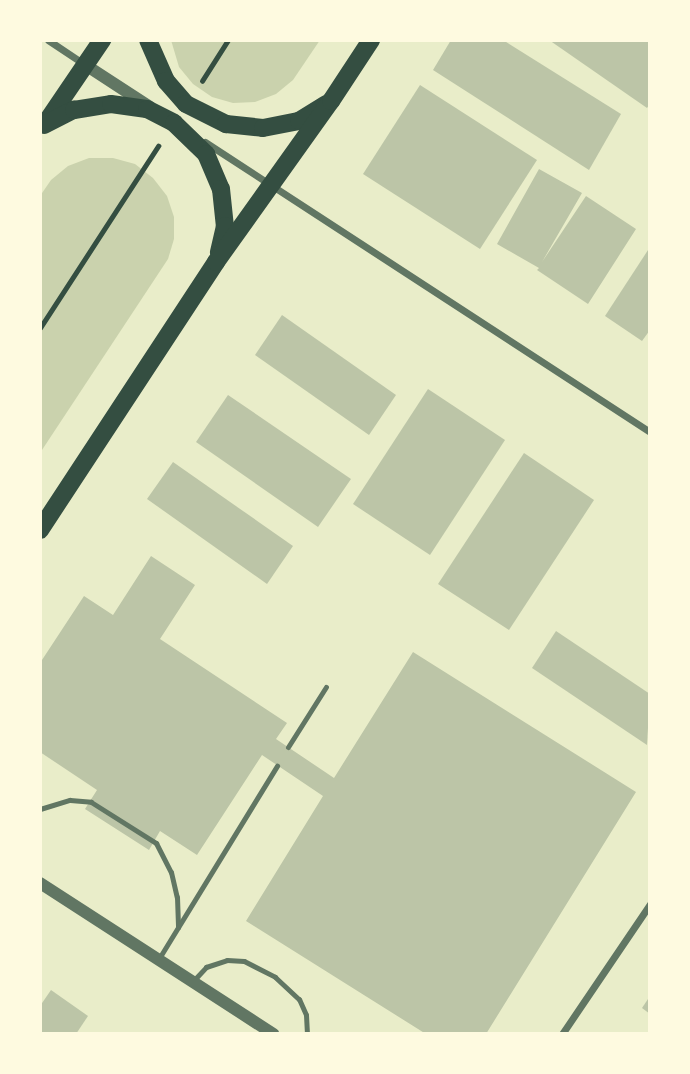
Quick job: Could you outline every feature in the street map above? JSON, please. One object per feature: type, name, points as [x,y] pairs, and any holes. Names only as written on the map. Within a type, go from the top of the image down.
[{"type":"main road","points":[[42,128],[102,40]]},
{"type":"main road","points":[[148,40],[166,81],[186,104],[226,124],[263,128],[299,121],[331,101]]},
{"type":"main road","points":[[40,530],[216,262],[331,101],[371,40]]},
{"type":"main road","points":[[42,128],[74,110],[111,104],[147,109],[174,123],[206,154],[221,189],[225,226],[216,262]]},
{"type":"street","points":[[48,40],[650,432]]},
{"type":"street","points":[[40,883],[273,1034]]},
{"type":"street","points":[[562,1034],[650,904]]},
{"type":"lane","points":[[288,747],[326,687]]},
{"type":"lane","points":[[158,960],[277,766]]},
{"type":"lane","points":[[40,809],[69,800],[91,802],[156,843],[171,872],[177,897],[178,926]]},
{"type":"lane","points":[[192,982],[206,967],[227,960],[244,961],[275,977],[299,999],[306,1015],[307,1034]]},
{"type":"path","points":[[186,104],[228,40]]},
{"type":"path","points":[[40,328],[174,123]]},
{"type":"green space","points":[[171,40],[320,40],[293,80],[276,94],[255,102],[233,103],[212,97],[193,84],[179,67]]},
{"type":"green space","points":[[89,158],[113,158],[135,164],[153,178],[167,196],[174,217],[174,239],[168,259],[40,453],[40,196],[51,180],[68,166]]},
{"type":"building","points":[[451,40],[503,40],[621,114],[589,170],[433,70]]},
{"type":"building","points":[[549,40],[650,40],[650,104],[647,108]]},
{"type":"building","points":[[420,85],[537,160],[480,249],[363,174]]},
{"type":"building","points":[[539,169],[582,193],[542,262],[586,196],[636,229],[588,304],[537,270],[539,268],[497,244]]},
{"type":"building","points":[[650,247],[650,330],[642,341],[605,316]]},
{"type":"building","points":[[282,315],[396,395],[369,435],[255,355]]},
{"type":"building","points":[[428,389],[505,440],[430,555],[353,504]]},
{"type":"building","points":[[228,395],[351,479],[318,527],[196,442]]},
{"type":"building","points":[[524,453],[594,500],[509,630],[438,584]]},
{"type":"building","points":[[173,462],[293,546],[267,584],[147,499]]},
{"type":"building","points":[[151,556],[195,585],[160,639],[287,723],[276,739],[334,778],[413,652],[636,792],[486,1034],[426,1034],[246,921],[323,796],[262,755],[197,855],[160,831],[149,850],[85,809],[97,790],[40,752],[40,663],[84,596],[113,615]]},
{"type":"building","points":[[556,631],[650,694],[647,745],[532,668]]},
{"type":"building","points":[[51,990],[88,1016],[76,1034],[40,1034],[40,1006]]},
{"type":"building","points":[[650,996],[650,1014],[642,1008]]}]
